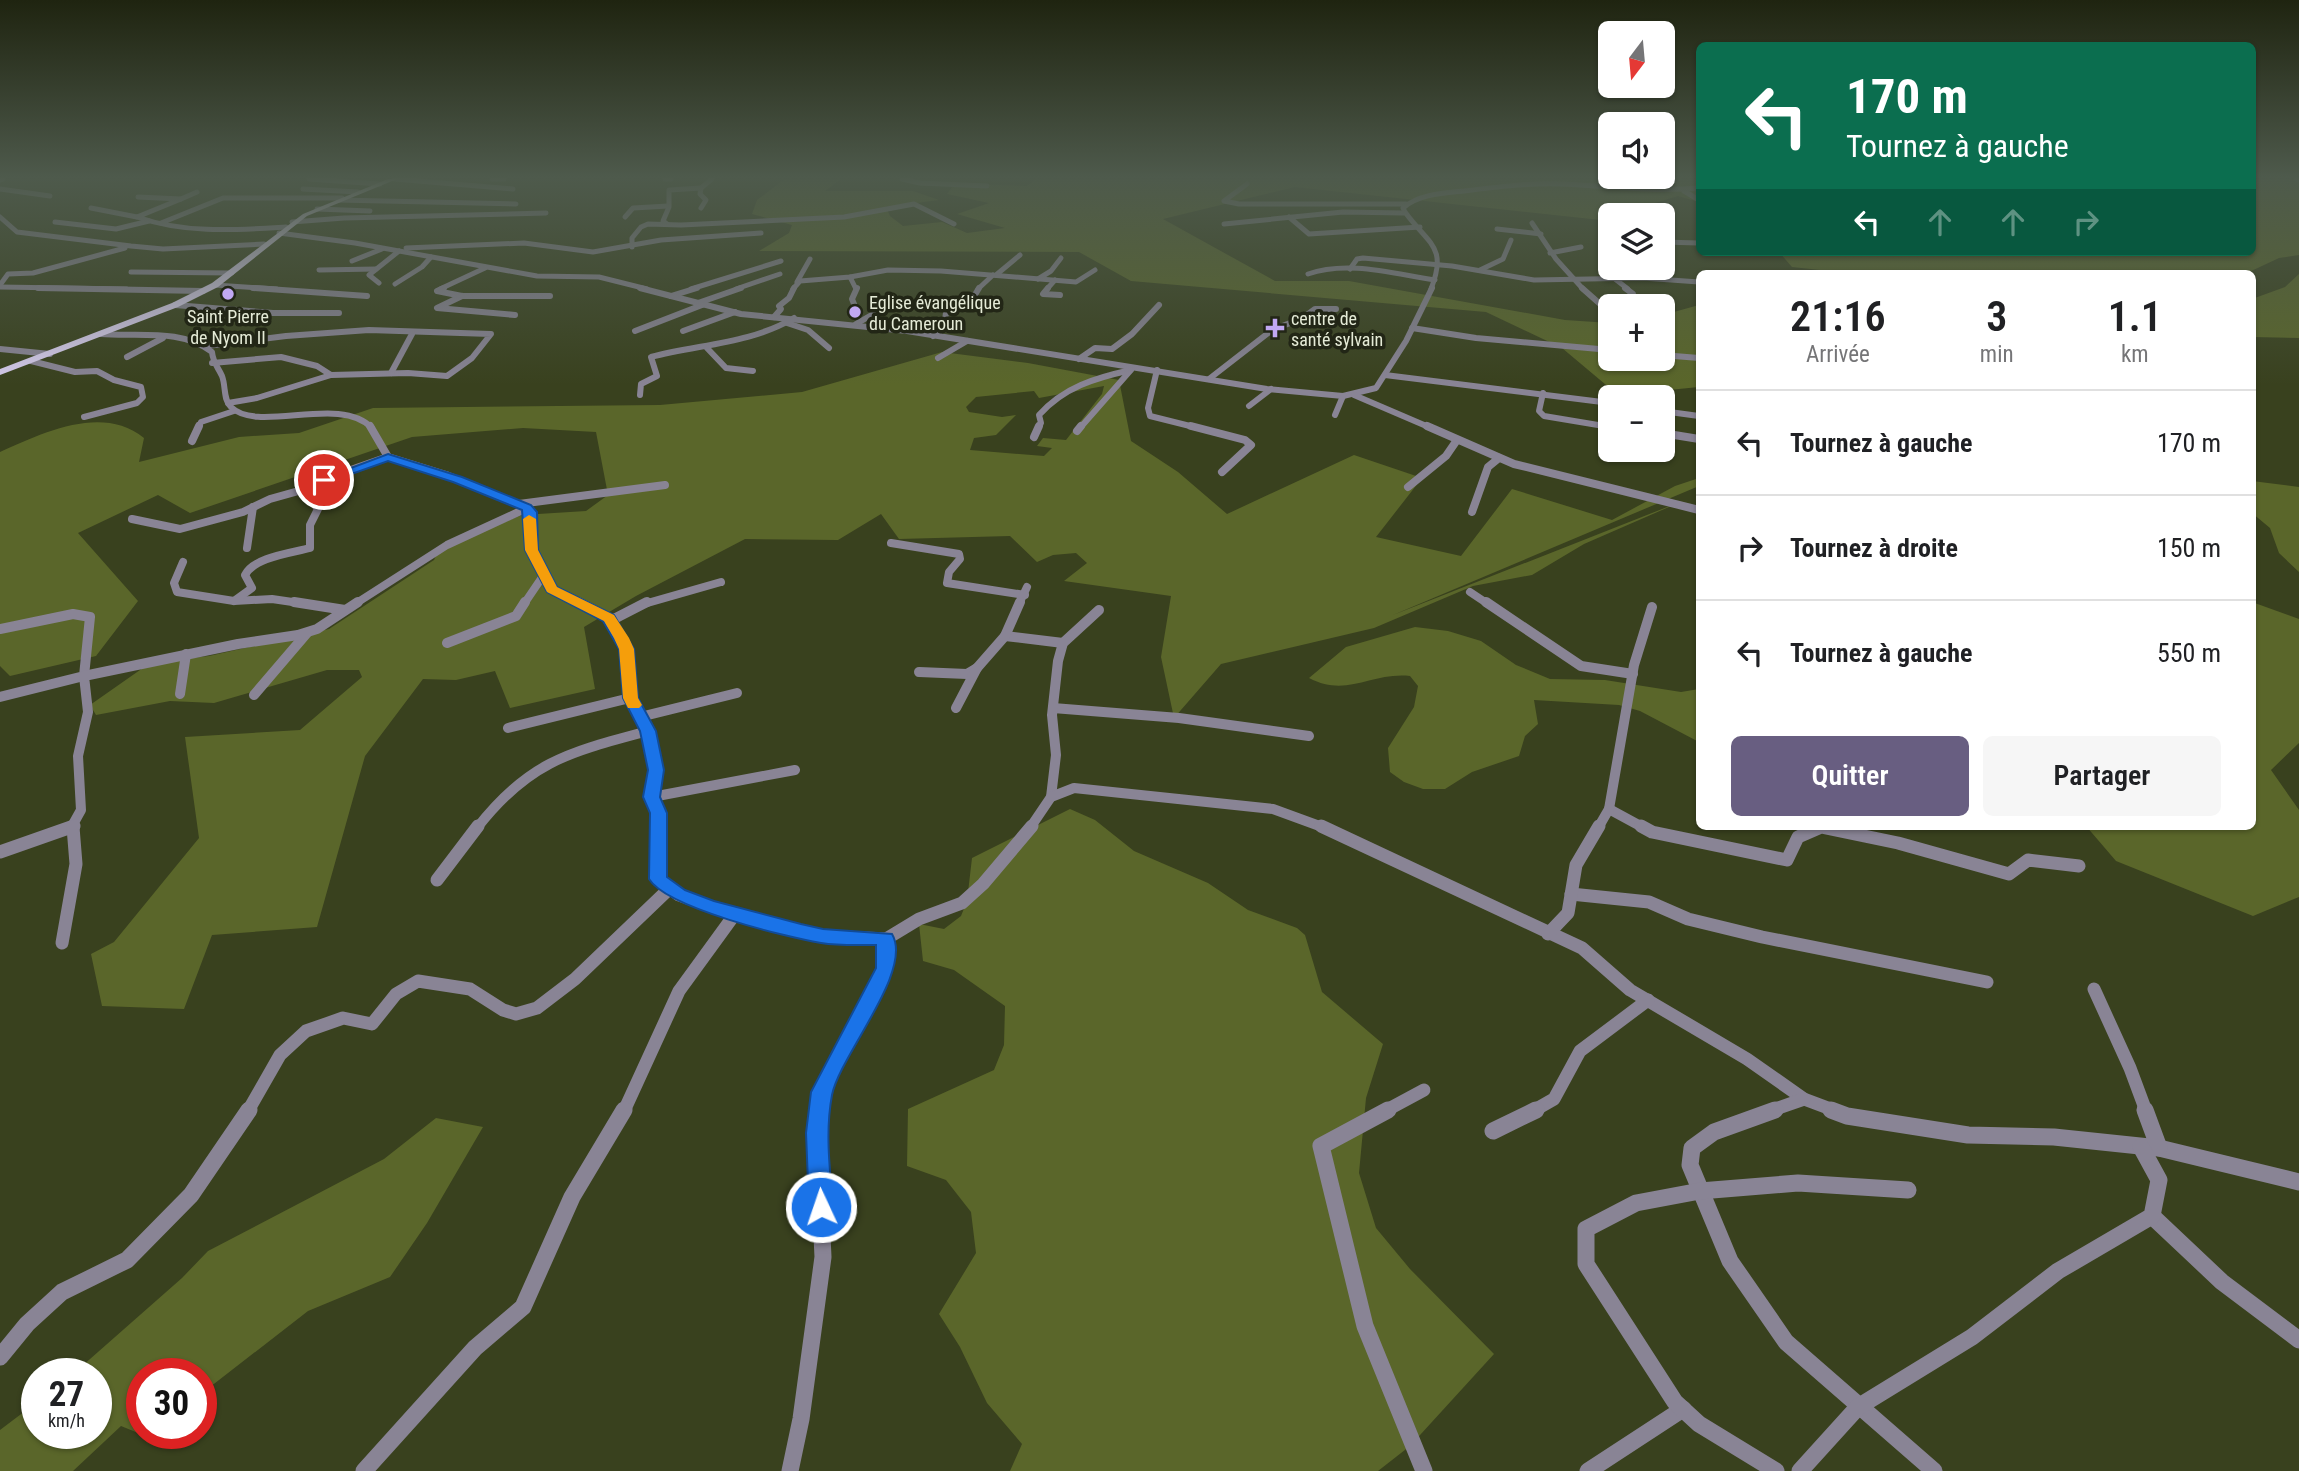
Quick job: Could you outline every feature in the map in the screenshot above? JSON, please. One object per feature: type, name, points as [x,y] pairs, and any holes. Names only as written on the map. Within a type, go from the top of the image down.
[{"type":"main road","points":[[0,372],[175,305],[215,285],[260,248]]},
{"type":"street","points":[[0,286],[8,274],[33,273],[125,248]]},
{"type":"street","points":[[375,248],[543,277],[599,277],[735,312],[933,335],[1271,389],[1348,395],[1370,391],[1385,375],[1435,280],[1439,258],[1435,248]]},
{"type":"street","points":[[352,261],[384,249],[412,248]]},
{"type":"street","points":[[552,248],[593,252],[627,248]]},
{"type":"street","points":[[1477,271],[1493,266],[1503,259],[1508,248]]},
{"type":"street","points":[[1547,248],[1574,280],[1598,302]]},
{"type":"street","points":[[1550,253],[1578,248]]},
{"type":"street","points":[[379,283],[369,276],[399,251]]},
{"type":"street","points":[[969,305],[978,289],[1020,255]]},
{"type":"street","points":[[395,284],[422,267],[431,257]]},
{"type":"street","points":[[1038,279],[1051,271],[1061,258]]},
{"type":"street","points":[[1350,269],[1357,259],[1363,258],[1437,264],[1528,279],[1598,279]]},
{"type":"street","points":[[774,317],[781,309],[779,306],[789,298],[810,259]]},
{"type":"street","points":[[671,296],[781,261]]},
{"type":"street","points":[[487,267],[455,280],[437,291],[462,296],[550,296]]},
{"type":"street","points":[[1308,274],[1319,268],[1350,269],[1435,280]]},
{"type":"street","points":[[319,270],[376,269]]},
{"type":"street","points":[[797,282],[888,270],[1076,282],[1094,270]]},
{"type":"street","points":[[131,272],[232,273]]},
{"type":"street","points":[[635,331],[780,274]]},
{"type":"street","points":[[850,277],[857,288],[852,299],[853,304]]},
{"type":"street","points":[[1055,280],[1043,294],[1060,295]]},
{"type":"street","points":[[1616,280],[1633,294]]},
{"type":"street","points":[[1671,280],[1696,282]]},
{"type":"street","points":[[215,285],[367,296]]},
{"type":"street","points":[[0,286],[203,291]]},
{"type":"street","points":[[462,296],[437,308],[514,315]]},
{"type":"street","points":[[930,301],[946,302],[947,305],[945,326],[933,335]]},
{"type":"street","points":[[175,305],[273,313],[339,313]]},
{"type":"street","points":[[1079,359],[1095,348],[1111,349],[1132,334],[1159,305]]},
{"type":"street","points":[[856,324],[882,309]]},
{"type":"street","points":[[1209,379],[1272,330],[1299,320],[1315,309],[1336,309]]},
{"type":"street","points":[[683,331],[735,312]]},
{"type":"street","points":[[640,395],[641,384],[657,376],[651,357],[707,348],[772,332],[794,318]]},
{"type":"street","points":[[787,323],[808,330],[829,348]]},
{"type":"street","points":[[1412,328],[1598,349]]},
{"type":"street","points":[[192,441],[201,422],[231,407],[331,375],[450,375],[476,354],[491,334],[412,334],[374,330],[320,333],[207,346]]},
{"type":"street","points":[[101,334],[193,340],[207,346],[212,352],[212,363],[221,375],[231,407]]},
{"type":"street","points":[[391,373],[412,334]]},
{"type":"street","points":[[127,357],[166,337]]},
{"type":"street","points":[[938,358],[967,341]]},
{"type":"street","points":[[707,348],[719,366],[729,370],[753,371]]},
{"type":"street","points":[[0,349],[50,354]]},
{"type":"street","points":[[1675,356],[1696,358]]},
{"type":"street","points":[[212,363],[281,357],[317,366],[331,375]]},
{"type":"street","points":[[31,361],[75,372],[97,371],[114,380],[141,387],[143,397],[137,402],[84,417]]},
{"type":"street","points":[[1077,431],[1133,368]]},
{"type":"street","points":[[1034,437],[1041,423],[1039,415],[1068,390],[1088,380],[1133,368]]},
{"type":"street","points":[[1157,370],[1147,408],[1151,412],[1150,416],[1245,440],[1251,445],[1222,472]]},
{"type":"street","points":[[1385,375],[1598,401]]},
{"type":"street","points":[[1249,406],[1271,389]]},
{"type":"street","points":[[1543,393],[1539,411],[1544,416],[1598,425]]},
{"type":"street","points":[[1335,415],[1348,395]]},
{"type":"street","points":[[1348,395],[1514,464],[1696,509]]},
{"type":"street","points":[[231,407],[259,416],[310,414],[358,417],[371,426],[388,457]]},
{"type":"street","points":[[1675,413],[1696,416]]},
{"type":"street","points":[[1675,435],[1696,439]]},
{"type":"street","points":[[1408,487],[1446,456],[1457,440]]},
{"type":"street","points":[[234,601],[252,588],[245,572],[252,566],[310,548],[310,525],[317,509],[310,498],[320,485],[328,478],[388,457],[446,475],[523,506],[531,512],[531,550],[552,589],[609,618],[626,649],[630,698],[648,731],[656,770],[652,797],[658,813],[658,879],[679,895],[735,914],[823,936],[886,939],[919,919],[962,903],[991,874],[1039,817],[1051,797],[1056,755],[1053,708],[1058,661],[1063,643],[1099,610]]},
{"type":"street","points":[[1472,512],[1485,486],[1488,467],[1499,458]]},
{"type":"street","points":[[132,519],[180,529],[203,525],[270,499],[320,485]]},
{"type":"street","points":[[254,695],[307,633],[466,534],[523,506],[665,485]]},
{"type":"street","points":[[247,548],[253,507]]},
{"type":"street","points":[[891,543],[959,554],[960,559],[949,572],[947,583],[1026,591],[1004,636],[977,668],[956,708]]},
{"type":"street","points":[[183,562],[174,583],[177,592],[234,601],[272,599],[345,610]]},
{"type":"street","points":[[447,643],[516,616],[545,573]]},
{"type":"street","points":[[610,621],[650,601],[721,582]]},
{"type":"street","points":[[1470,592],[1581,666],[1633,674]]},
{"type":"street","points":[[1548,934],[1568,914],[1576,864],[1609,809],[1633,674],[1652,607]]},
{"type":"street","points":[[0,629],[73,614],[90,617],[89,651],[84,676],[88,712],[78,756],[81,810],[73,827],[76,864],[62,943]]},
{"type":"street","points":[[0,697],[187,654],[307,633]]},
{"type":"street","points":[[1004,636],[1063,643]]},
{"type":"street","points":[[180,694],[187,654]]},
{"type":"street","points":[[919,672],[967,674],[977,668]]},
{"type":"street","points":[[640,717],[737,694]]},
{"type":"street","points":[[509,728],[630,698]]},
{"type":"street","points":[[1053,708],[1179,718],[1309,736]]},
{"type":"street","points":[[437,880],[494,807],[531,772],[581,749],[648,731]]},
{"type":"street","points":[[652,797],[795,770]]},
{"type":"street","points":[[1051,797],[1074,788],[1102,789],[1273,808],[1321,826],[1582,948],[1601,967],[1648,1000],[1746,1059],[1804,1099],[1847,1116],[1968,1135],[2054,1137],[2150,1147],[2299,1182]]},
{"type":"street","points":[[1609,809],[1652,832],[1787,860],[1798,836],[1813,830]]},
{"type":"street","points":[[0,852],[73,827]]},
{"type":"street","points":[[1835,830],[1898,843],[2009,874],[2028,860],[2079,866]]},
{"type":"street","points":[[0,1356],[27,1324],[62,1292],[127,1260],[191,1195],[244,1118],[280,1055],[306,1031],[343,1018],[372,1024],[396,994],[418,981],[478,991],[495,1007],[523,1014],[545,1004],[578,977],[670,888]]},
{"type":"street","points":[[1571,894],[1649,902],[1688,919],[1762,937],[1987,982]]},
{"type":"street","points":[[365,1471],[475,1348],[523,1307],[572,1197],[621,1117],[679,991],[735,914]]},
{"type":"street","points":[[790,1471],[801,1419],[823,1257],[817,1133],[822,1092],[886,968],[886,939]]},
{"type":"street","points":[[1800,1471],[1858,1408],[1972,1337],[2058,1271],[2152,1216],[2159,1180],[2130,1068],[2094,989]]},
{"type":"street","points":[[1493,1131],[1516,1122],[1554,1099],[1580,1051],[1648,1000]]},
{"type":"street","points":[[1424,1090],[1321,1146],[1365,1326],[1424,1471]]},
{"type":"street","points":[[1804,1099],[1714,1132],[1692,1148],[1690,1165],[1730,1261],[1786,1342],[1858,1408],[1934,1471]]},
{"type":"street","points":[[1776,1471],[1699,1424],[1675,1402],[1586,1264],[1586,1229],[1636,1203],[1700,1191],[1798,1183],[1908,1191]]},
{"type":"street","points":[[2152,1216],[2222,1282],[2299,1340]]},
{"type":"street","points":[[1588,1471],[1683,1409]]},
{"type":"green space","points":[[765,248],[1215,248],[1275,281],[1349,281],[1565,320],[1598,322],[1598,371],[1675,371],[1675,312],[1696,306],[1696,387],[1675,389],[1675,385],[1606,385],[1562,348],[1486,312],[1131,281],[1079,252],[759,251]]},
{"type":"green space","points":[[2256,248],[2299,248],[2299,255],[2279,258],[2253,270],[1820,270],[1792,267],[1782,256],[2256,256]]},
{"type":"green space","points":[[2299,274],[2299,338],[2256,337],[2256,298],[2285,287]]},
{"type":"green space","points":[[942,352],[1028,363],[1119,380],[1131,441],[1178,472],[1227,514],[1354,455],[1422,478],[1376,537],[1461,556],[1512,489],[1612,520],[1675,486],[1696,479],[1696,487],[1393,615],[1685,500],[1584,544],[1532,575],[1473,586],[1374,628],[1221,664],[1174,718],[1161,657],[1171,596],[1064,581],[1087,563],[1076,553],[1053,555],[1037,562],[1010,536],[899,539],[881,514],[838,540],[745,539],[636,596],[584,627],[595,689],[510,708],[495,671],[456,680],[423,679],[365,756],[317,927],[212,935],[184,1009],[102,1006],[91,954],[114,942],[199,838],[185,737],[300,730],[362,677],[359,670],[327,670],[214,703],[170,701],[96,715],[90,705],[150,663],[209,656],[329,629],[434,560],[439,549],[522,515],[586,511],[608,495],[596,432],[523,428],[412,437],[190,513],[158,495],[78,533],[138,601],[96,656],[10,676],[0,666],[0,452],[53,430],[91,422],[128,428],[144,438],[139,462],[239,437],[299,433],[373,408],[660,405],[802,392]],"holes":[[[1104,386],[1102,394],[1066,440],[1043,438],[1037,446],[1052,448],[1044,456],[970,450],[974,438],[996,435],[1016,415],[1002,417],[969,412],[966,407],[976,397],[1034,391],[1039,398]]]},
{"type":"green space","points":[[2256,482],[2299,487],[2299,572],[2279,553],[2270,528],[2256,516]]},
{"type":"green space","points":[[2256,603],[2299,619],[2299,743],[2271,770],[2299,810],[2299,897],[2253,916],[2116,861],[2089,830],[2256,830]]},
{"type":"green space","points":[[1415,627],[1448,631],[1481,641],[1516,665],[1550,679],[1605,680],[1681,692],[1696,690],[1696,740],[1640,711],[1619,705],[1534,700],[1538,724],[1525,736],[1519,756],[1472,772],[1445,789],[1423,789],[1404,782],[1390,772],[1388,748],[1414,707],[1418,686],[1410,676],[1383,677],[1335,686],[1309,678],[1346,647]]},
{"type":"green space","points":[[1070,809],[1095,820],[1134,851],[1208,883],[1248,910],[1297,928],[1305,935],[1322,992],[1383,1044],[1366,1098],[1359,1173],[1376,1228],[1410,1269],[1494,1354],[1410,1446],[1378,1471],[1010,1471],[1022,1444],[987,1403],[960,1347],[939,1314],[976,1253],[971,1212],[946,1180],[907,1166],[908,1109],[994,1070],[1004,1045],[1005,1006],[954,970],[923,961],[919,924],[944,929],[961,916],[967,901],[972,858]]},
{"type":"green space","points":[[436,1118],[483,1127],[427,1223],[390,1277],[308,1311],[217,1382],[217,1358],[126,1358],[126,1428],[121,1426],[112,1434],[112,1358],[91,1358],[182,1278],[208,1251],[384,1159]]},
{"type":"green space","points":[[21,1414],[21,1449],[96,1449],[73,1471],[0,1471],[0,1430]]},
{"type":"slow traffic","points":[[529,519],[531,550],[552,589],[609,618],[621,638],[626,649],[630,698],[634,705]]},
{"type":"place","name":"Saint Pierre de Nyom II","points":[[228,294]]},
{"type":"place","name":"Eglise évangélique du Cameroun","points":[[855,312]]},
{"type":"place","name":"centre de santé sylvain","points":[[1275,328]]},
{"type":"route","points":[[324,480],[388,457],[458,479],[527,508],[531,512],[531,550],[552,589],[609,618],[626,649],[630,698],[648,731],[656,770],[652,797],[658,813],[658,879],[679,895],[735,914],[823,936],[886,939],[886,968],[822,1092],[817,1133],[821,1207]]}]
